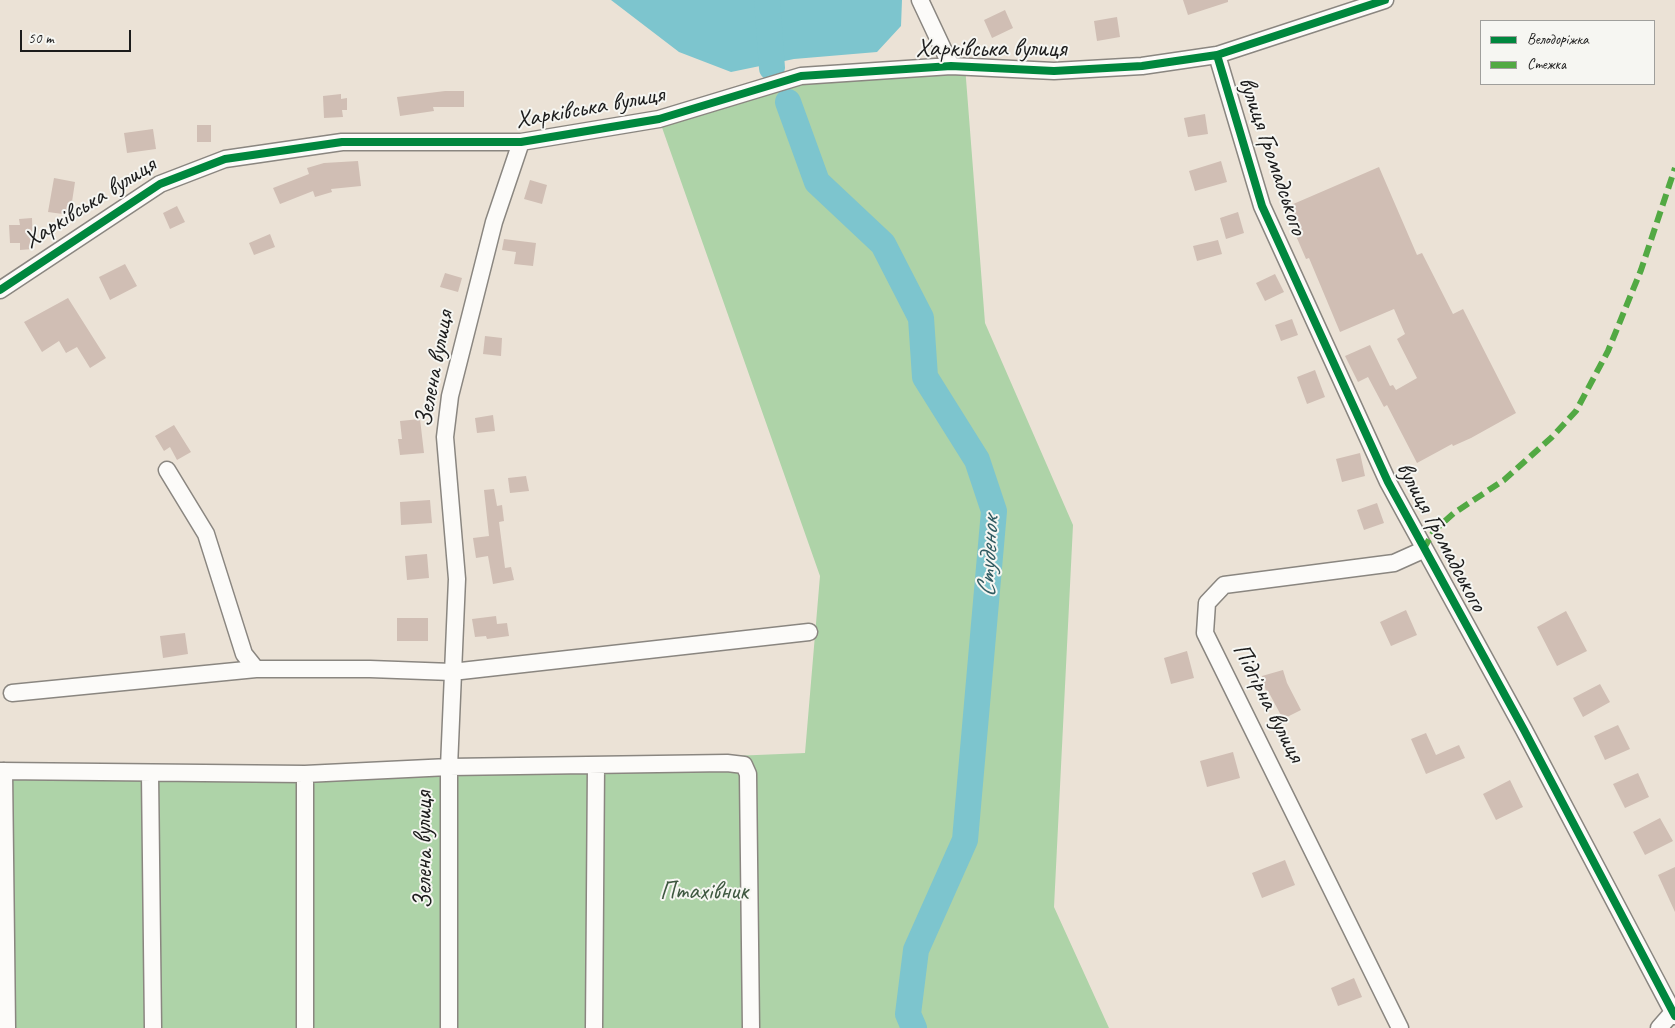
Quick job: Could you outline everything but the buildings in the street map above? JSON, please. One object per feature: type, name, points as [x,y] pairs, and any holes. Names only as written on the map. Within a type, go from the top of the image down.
[{"type":"street","points":[[920,0],[951,66]]},
{"type":"street","name":"Харківська вулиця","points":[[0,290],[160,184],[225,159],[342,142],[521,142],[659,120],[800,76],[951,66],[1054,71],[1142,66],[1217,55],[1385,0]]},
{"type":"street","name":"вулиця Громадського","points":[[1217,55],[1262,206],[1388,482],[1423,550],[1524,730],[1674,1014]]},
{"type":"street","name":"Зелена вулиця","points":[[449,1028],[449,767],[457,579],[444,437],[450,396],[494,222],[521,142]]},
{"type":"street","points":[[167,470],[206,534],[244,654],[256,669]]},
{"type":"street","name":"Підгірна вулиця","points":[[1400,1028],[1205,634],[1207,603],[1224,585],[1394,563],[1423,550]]},
{"type":"street","points":[[12,693],[256,669],[370,668],[452,672],[809,632]]},
{"type":"street","points":[[7,1028],[2,771],[150,774],[305,774],[449,767],[728,764],[744,765],[748,774],[751,1028]]},
{"type":"street","points":[[594,1028],[596,765]]},
{"type":"street","points":[[150,774],[153,1028]]},
{"type":"street","points":[[305,774],[305,1028]]},
{"type":"street","points":[[1659,1028],[1674,1014]]},
{"type":"green space","name":"Птахівник","points":[[965,66],[985,323],[1073,525],[1054,907],[1109,1028],[0,1028],[0,771],[323,773],[805,753],[820,576],[659,119],[801,76]]},
{"type":"water","points":[[611,0],[902,0],[901,26],[877,52],[794,59],[731,72],[679,52]]},
{"type":"waterway","name":"Студенок","points":[[767,0],[772,68]]},
{"type":"waterway","name":"Студенок","points":[[788,102],[817,182],[883,244],[921,318],[925,377],[977,460],[994,511],[965,840],[916,950],[908,1014],[914,1028]]},
{"type":"marked path","points":[[1423,550],[1434,531],[1454,513],[1504,480],[1552,437],[1576,411],[1608,351],[1641,270],[1675,168]]},
{"type":"cycle path","points":[[0,290],[160,184],[225,159],[342,142],[521,142],[659,119],[801,76],[951,66],[1054,71],[1142,66],[1217,55],[1385,0]]},
{"type":"cycle path","points":[[1217,55],[1262,206],[1388,482],[1524,730],[1675,1016]]}]
